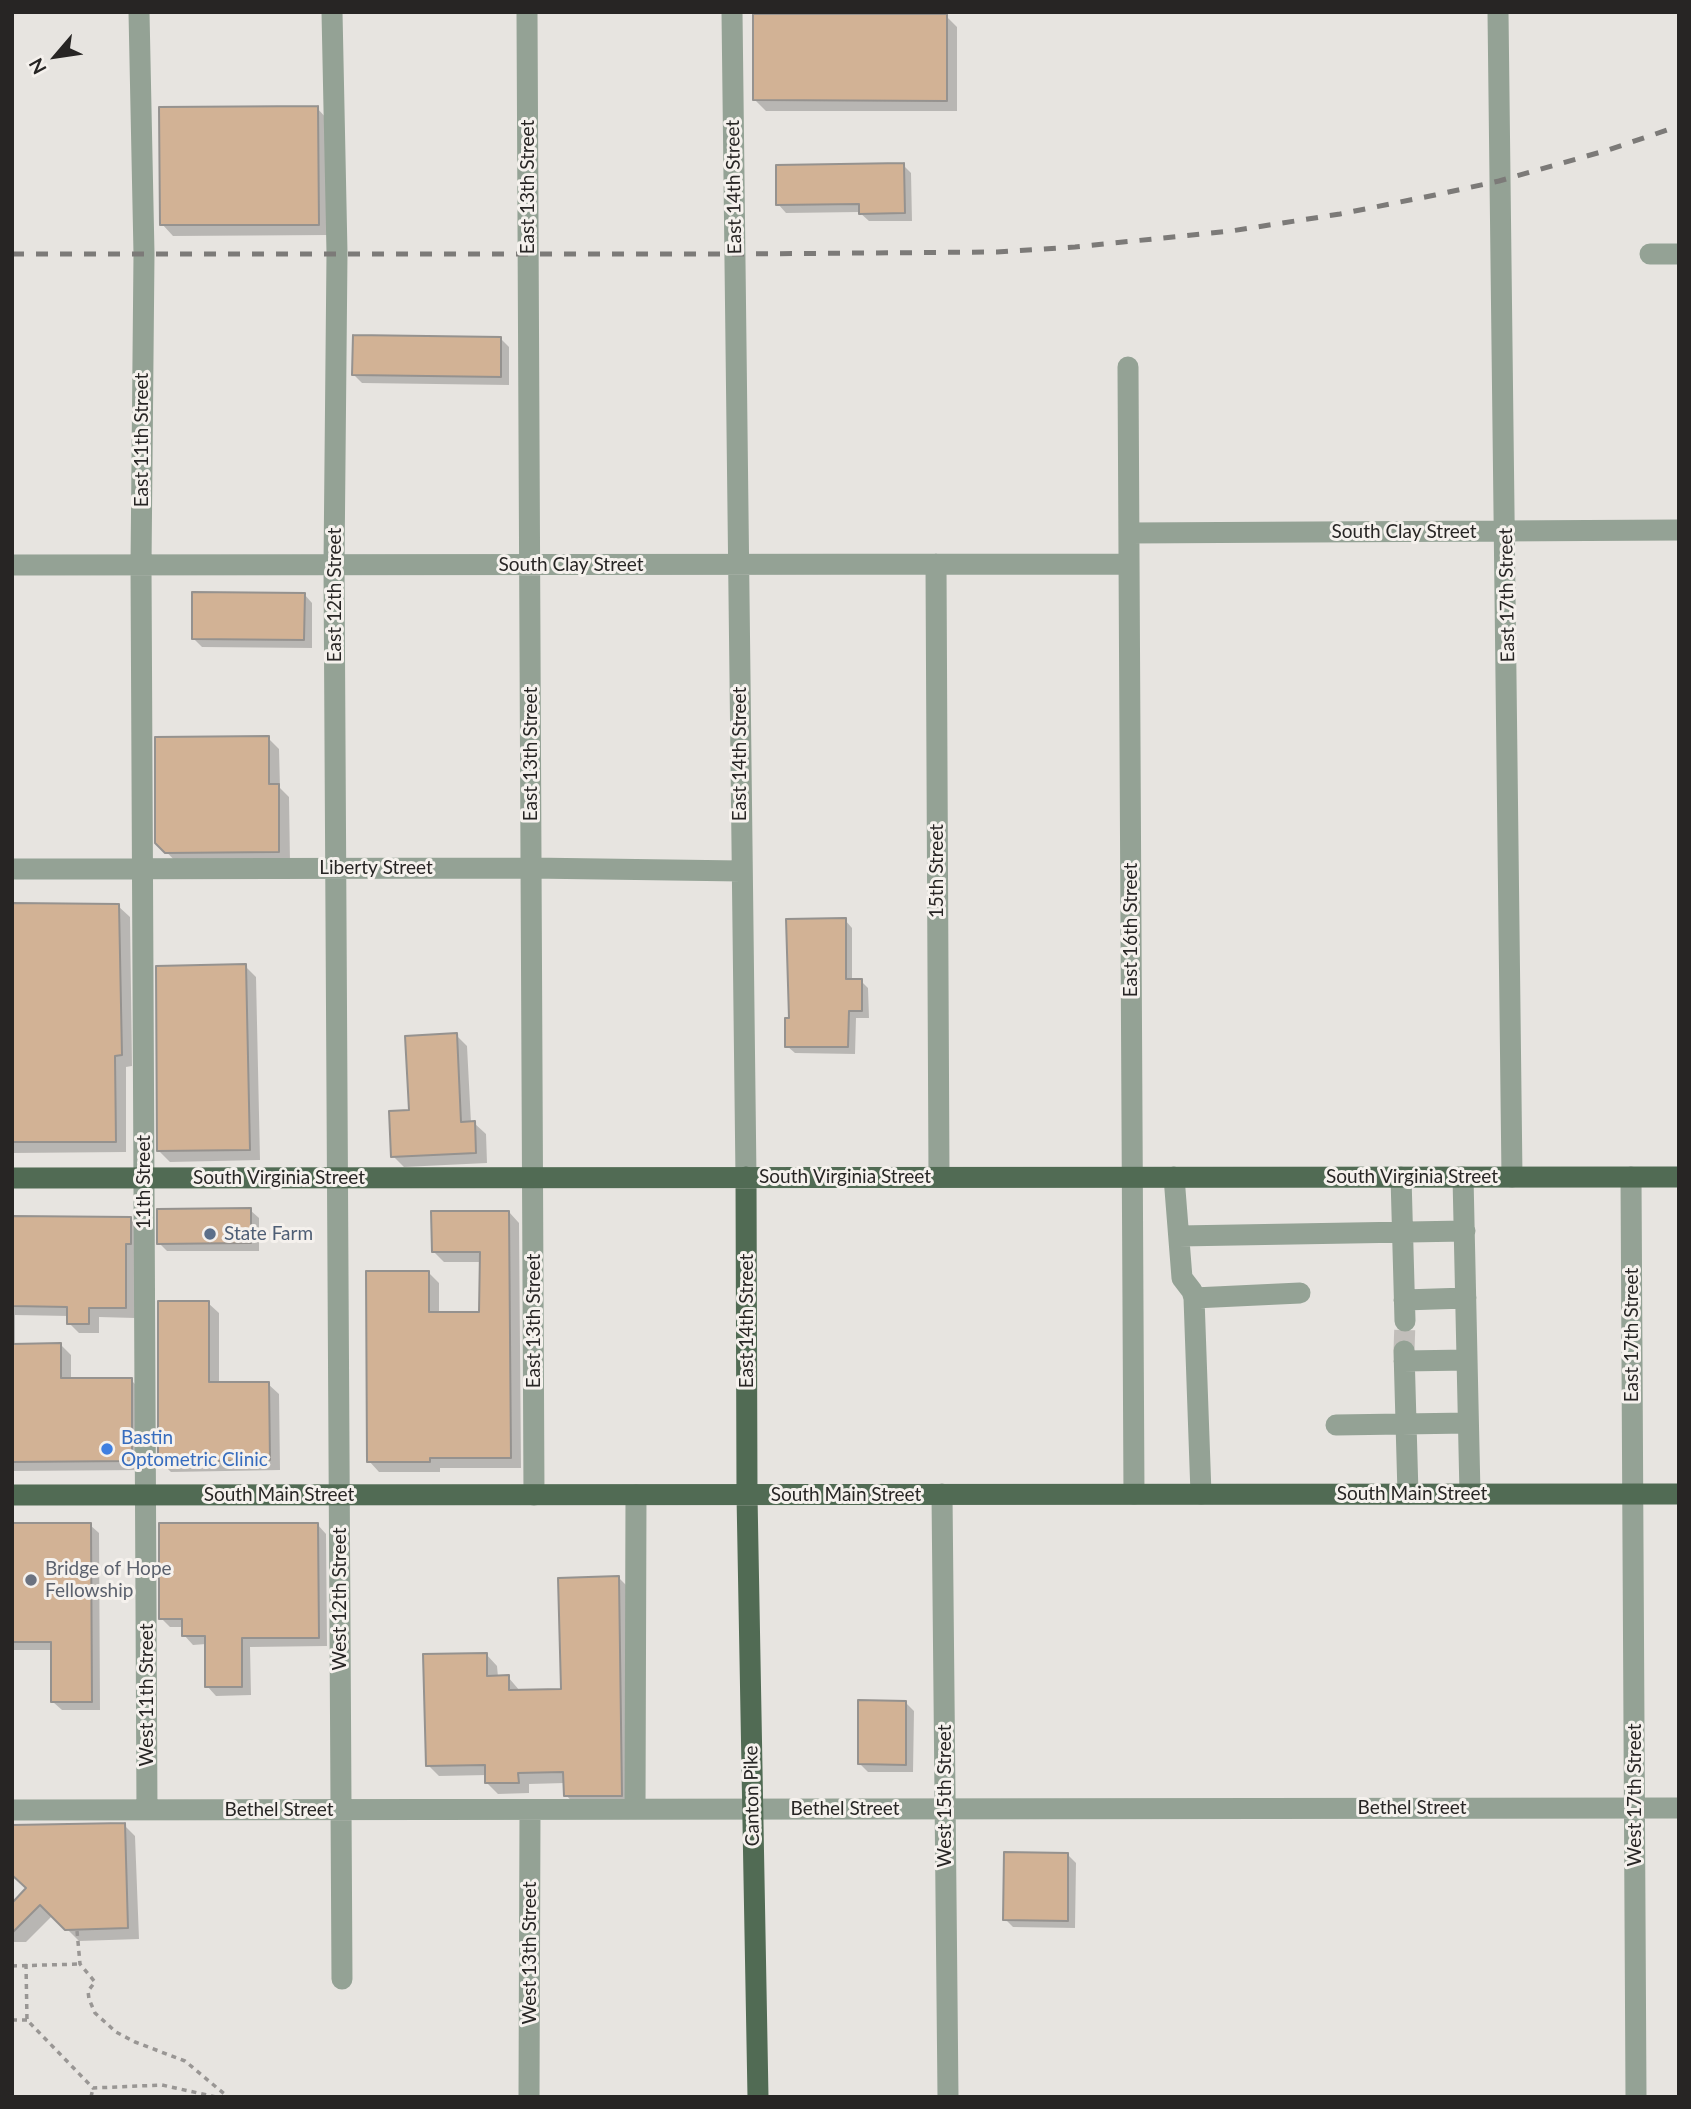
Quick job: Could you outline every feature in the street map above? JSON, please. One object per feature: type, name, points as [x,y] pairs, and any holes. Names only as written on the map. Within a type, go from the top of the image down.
[{"type":"main road","name":"East 14th Street","points":[[746,1177],[747,1495]]},
{"type":"main road","name":"South Virginia Street","points":[[12,1178],[1679,1177]]},
{"type":"main road","name":"South Main Street","points":[[12,1495],[1679,1494]]},
{"type":"main road","name":"Canton Pike","points":[[747,1495],[758,2097]]},
{"type":"street","name":"East 11th Street","points":[[139,12],[144,254],[141,565],[143,868]]},
{"type":"street","name":"East 12th Street","points":[[332,12],[337,253],[334,565],[337,1178]]},
{"type":"street","name":"East 13th Street","points":[[527,12],[534,1495]]},
{"type":"street","name":"East 14th Street","points":[[732,12],[746,1177]]},
{"type":"street","name":"East 17th Street","points":[[1498,12],[1512,1177]]},
{"type":"street","points":[[1650,254],[1679,254]]},
{"type":"street","name":"East 16th Street","points":[[1128,366],[1134,1494]]},
{"type":"street","name":"South Clay Street","points":[[1129,533],[1679,530]]},
{"type":"street","name":"15th Street","points":[[936,564],[939,1177]]},
{"type":"street","name":"South Clay Street","points":[[12,565],[1129,564]]},
{"type":"street","name":"Liberty Street","points":[[12,869],[531,867],[741,871]]},
{"type":"street","name":"11th Street","points":[[143,868],[146,1495]]},
{"type":"street","points":[[1174,1177],[1182,1278],[1194,1298],[1201,1494]]},
{"type":"street","points":[[1402,1177],[1405,1321]]},
{"type":"street","points":[[1463,1177],[1469,1494]]},
{"type":"street","name":"East 17th Street","points":[[1631,1177],[1633,1494]]},
{"type":"street","name":"West 12th Street","points":[[337,1178],[342,1979]]},
{"type":"street","points":[[1178,1236],[1465,1231]]},
{"type":"street","points":[[1194,1298],[1300,1293]]},
{"type":"street","points":[[1404,1300],[1466,1298]]},
{"type":"street","points":[[1408,1494],[1404,1356],[1467,1360]]},
{"type":"street","points":[[1336,1425],[1468,1423]]},
{"type":"street","name":"West 15th Street","points":[[942,1494],[948,2097]]},
{"type":"street","name":"West 17th Street","points":[[1633,1494],[1636,2097]]},
{"type":"street","name":"West 11th Street","points":[[146,1495],[147,1810]]},
{"type":"street","points":[[635,1810],[636,1495]]},
{"type":"street","name":"Bethel Street","points":[[12,1810],[1679,1808]]},
{"type":"street","name":"West 13th Street","points":[[530,1810],[530,2097]]},
{"type":"path","points":[[77,1931],[80,1964],[95,1982],[88,1991],[95,2012],[116,2032],[185,2061],[228,2097]]},
{"type":"path","points":[[26,1964],[27,2020],[93,2088],[162,2085],[216,2097]]},
{"type":"path","points":[[12,1966],[80,1964]]},
{"type":"path","points":[[12,2020],[27,2020]]},
{"type":"path","points":[[91,2097],[93,2088]]},
{"type":"building","points":[[753,14],[947,14],[947,101],[753,100]]},
{"type":"building","points":[[318,106],[319,225],[160,225],[159,107]]},
{"type":"building","points":[[904,163],[905,213],[859,214],[859,204],[776,205],[776,165]]},
{"type":"building","points":[[353,335],[501,337],[501,377],[352,375]]},
{"type":"building","points":[[192,592],[305,593],[304,640],[192,639]]},
{"type":"building","points":[[269,736],[269,784],[279,784],[279,852],[165,853],[155,843],[155,737]]},
{"type":"building","points":[[12,903],[119,904],[122,1055],[115,1056],[116,1142],[12,1142]]},
{"type":"building","points":[[846,918],[846,979],[862,979],[862,1011],[849,1011],[848,1047],[785,1047],[785,1018],[789,1018],[786,919]]},
{"type":"building","points":[[246,964],[250,1150],[157,1151],[156,966]]},
{"type":"building","points":[[457,1033],[461,1122],[475,1121],[476,1153],[391,1157],[389,1111],[409,1110],[405,1036]]},
{"type":"building","points":[[251,1208],[251,1243],[157,1244],[157,1209]]},
{"type":"building","points":[[431,1211],[509,1211],[511,1458],[430,1458],[430,1462],[367,1462],[366,1271],[429,1271],[429,1312],[479,1312],[480,1252],[432,1252]]},
{"type":"building","points":[[12,1216],[131,1217],[131,1244],[126,1244],[126,1308],[89,1308],[89,1324],[67,1324],[67,1307],[12,1306]]},
{"type":"building","points":[[158,1301],[209,1301],[209,1382],[269,1382],[270,1460],[158,1462]]},
{"type":"building","points":[[61,1343],[61,1378],[132,1378],[132,1461],[12,1462],[12,1344]]},
{"type":"building","points":[[12,1523],[91,1523],[92,1702],[51,1702],[51,1642],[12,1642]]},
{"type":"building","points":[[159,1523],[318,1523],[319,1638],[242,1638],[242,1687],[205,1687],[205,1636],[182,1636],[182,1619],[159,1619]]},
{"type":"building","points":[[619,1576],[622,1796],[564,1796],[563,1772],[518,1773],[519,1783],[485,1783],[485,1765],[426,1766],[423,1654],[487,1653],[487,1676],[509,1675],[509,1690],[561,1689],[558,1578]]},
{"type":"building","points":[[858,1700],[906,1701],[906,1765],[858,1764]]},
{"type":"building","points":[[125,1823],[128,1928],[65,1930],[40,1905],[12,1933],[12,1903],[26,1888],[12,1875],[12,1825]]},
{"type":"building","points":[[1004,1852],[1068,1853],[1068,1921],[1003,1920]]},
{"type":"tunnel","points":[[1404,1351],[1405,1321]]},
{"type":"railway","points":[[12,254],[735,254],[997,252],[1075,247],[1231,231],[1340,214],[1435,195],[1499,181],[1608,150],[1679,126]]},
{"type":"place","name":"State Farm","points":[[210,1234]]},
{"type":"place","name":"Bastin Optometric Clinic","points":[[107,1449]]},
{"type":"place","name":"Bridge of Hope Fellowship","points":[[31,1580]]}]
